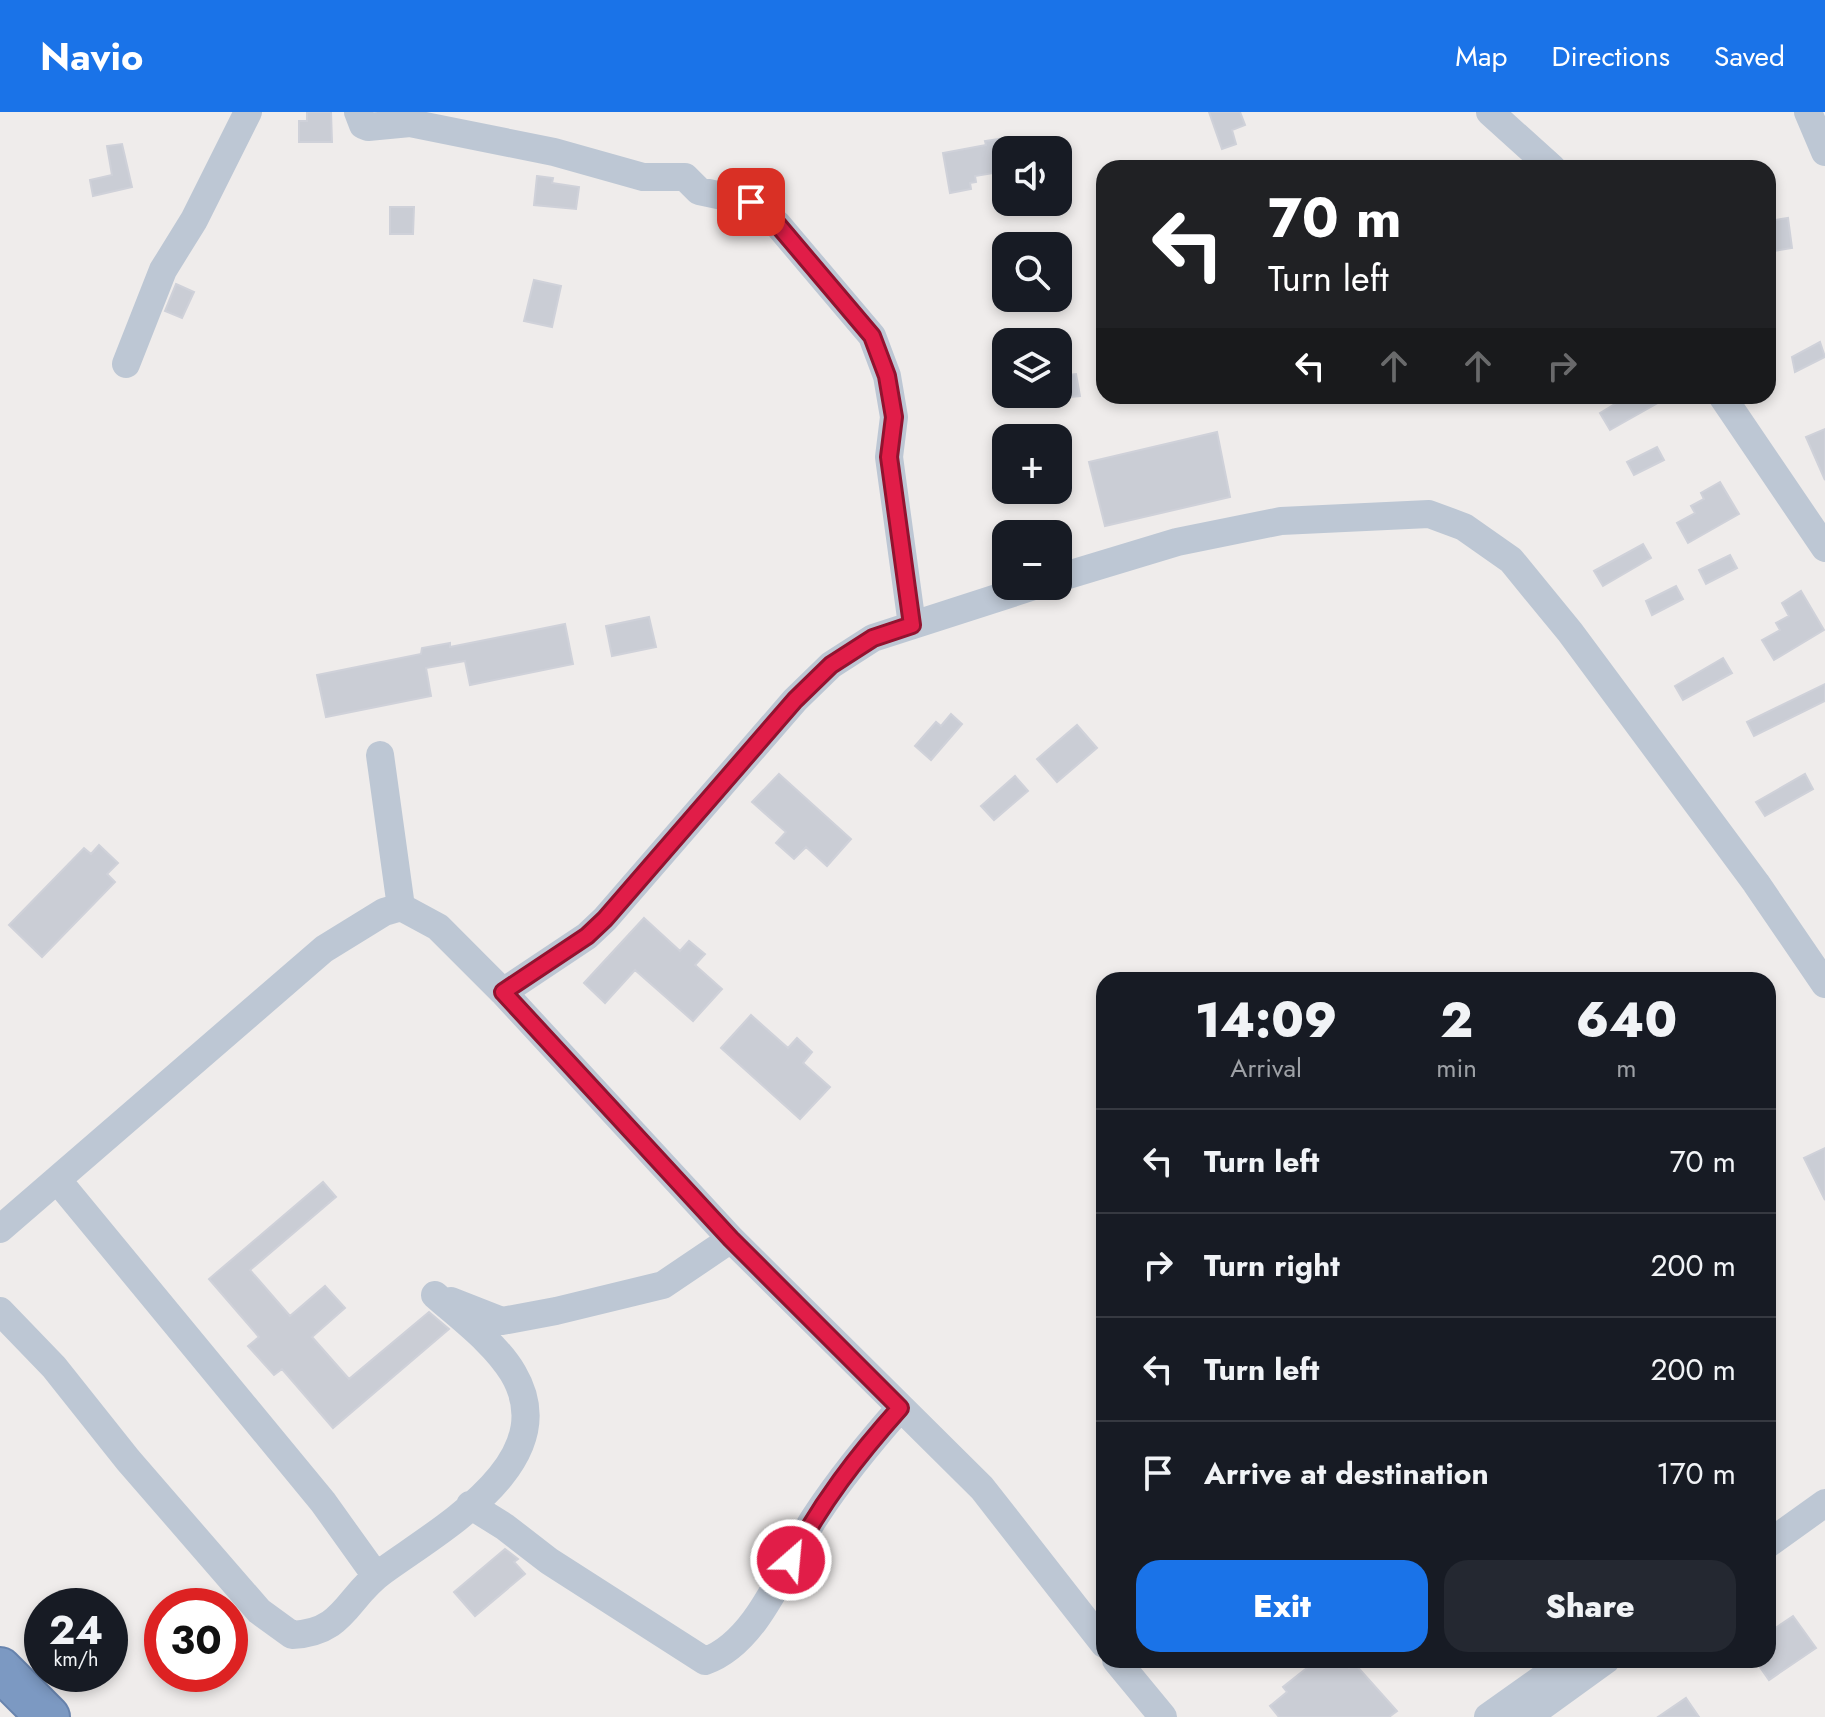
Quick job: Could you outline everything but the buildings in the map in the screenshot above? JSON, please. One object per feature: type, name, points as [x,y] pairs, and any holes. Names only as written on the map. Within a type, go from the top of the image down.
[{"type":"highway","points":[[0,1669],[48,1717]]},
{"type":"street","points":[[126,364],[163,270],[194,220],[248,112]]},
{"type":"street","points":[[358,112],[368,127],[410,123],[579,157],[643,177],[685,177],[699,191],[751,202],[778,225],[872,336],[887,376],[894,417],[889,457],[912,625]]},
{"type":"street","points":[[1490,112],[1543,160]]},
{"type":"street","points":[[1808,112],[1825,152]]},
{"type":"street","points":[[1727,404],[1825,548]]},
{"type":"street","points":[[1072,574],[1177,542],[1281,521],[1429,514],[1464,527],[1511,560],[1570,632],[1756,883],[1825,984]]},
{"type":"street","points":[[503,992],[587,936],[605,919],[795,700],[831,665],[873,638],[992,599]]},
{"type":"street","points":[[380,755],[401,907]]},
{"type":"street","points":[[0,1229],[59,1182],[324,949],[384,912],[401,907],[438,927],[503,992],[731,1239],[982,1488],[1096,1634]]},
{"type":"street","points":[[59,1182],[323,1502],[376,1576]]},
{"type":"street","points":[[0,1311],[54,1367],[128,1460],[272,1622],[292,1635],[324,1629],[338,1621],[376,1576],[470,1505],[512,1463],[523,1444],[526,1424],[521,1388],[512,1370],[435,1295],[502,1321],[663,1285],[731,1239]]},
{"type":"street","points":[[470,1505],[549,1561],[705,1661],[723,1655],[740,1636],[780,1582],[814,1518],[853,1461],[900,1408]]},
{"type":"street","points":[[1776,1515],[1825,1480]]},
{"type":"street","points":[[1776,1538],[1825,1503]]},
{"type":"street","points":[[1123,1668],[1163,1717]]},
{"type":"street","points":[[1488,1717],[1557,1668]]},
{"type":"street","points":[[1527,1717],[1595,1668]]},
{"type":"route","points":[[751,202],[778,225],[872,336],[887,376],[894,417],[889,457],[899,549],[912,625],[873,638],[831,665],[795,700],[605,919],[587,936],[503,992],[612,1106],[731,1239],[900,1408],[853,1461],[814,1518],[791,1560]]}]
